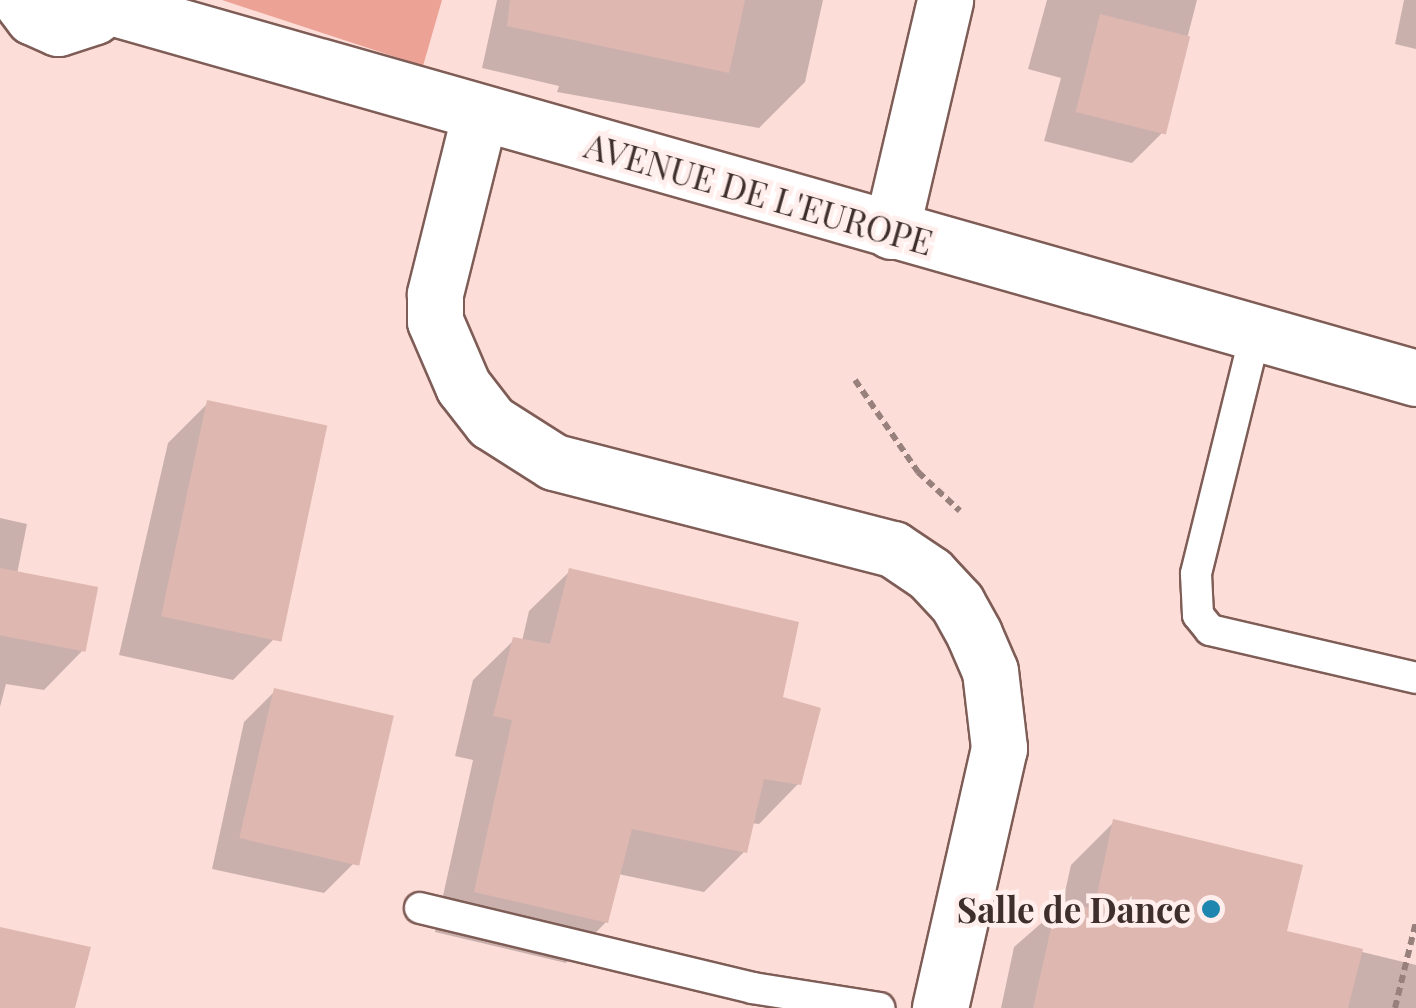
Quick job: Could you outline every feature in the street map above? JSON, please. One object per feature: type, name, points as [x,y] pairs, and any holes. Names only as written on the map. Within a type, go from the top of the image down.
[{"type":"street","points":[[0,17],[20,0],[33,17],[58,28],[77,26],[105,2]]},
{"type":"street","points":[[891,231],[944,0]]},
{"type":"street","name":"AVENUE DE L'EUROPE","points":[[105,2],[891,231],[1416,378]]},
{"type":"street","points":[[480,112],[435,294],[435,321],[463,386],[491,422],[554,462],[893,549],[930,574],[957,602],[974,634],[990,671],[999,748],[940,1008]]},
{"type":"lane","points":[[1255,335],[1196,574],[1198,615],[1210,630],[1416,678]]},
{"type":"lane","points":[[420,908],[752,988],[879,1008]]},
{"type":"path","points":[[1395,1008],[1416,922]]},
{"type":"shaded area","points":[[222,0],[442,0],[423,66]]},
{"type":"building","points":[[510,0],[745,0],[729,73],[507,26]]},
{"type":"building","points":[[1100,14],[1190,36],[1166,134],[1076,112]]},
{"type":"building","points":[[207,400],[327,426],[281,642],[161,616]]},
{"type":"building","points":[[0,568],[98,587],[86,652],[0,635]]},
{"type":"building","points":[[569,568],[799,622],[783,697],[821,708],[801,785],[764,779],[747,853],[632,829],[608,923],[474,892],[512,720],[493,716],[513,637],[550,644]]},
{"type":"building","points":[[274,688],[394,716],[359,866],[239,838]]},
{"type":"building","name":"Salle de Dance","points":[[1113,819],[1303,865],[1287,931],[1363,949],[1348,1008],[1033,1008],[1057,901],[1094,909]]},
{"type":"building","points":[[0,927],[91,947],[75,1008],[0,1008]]},
{"type":"place","name":"Salle de Dance","points":[[1211,909]]}]
